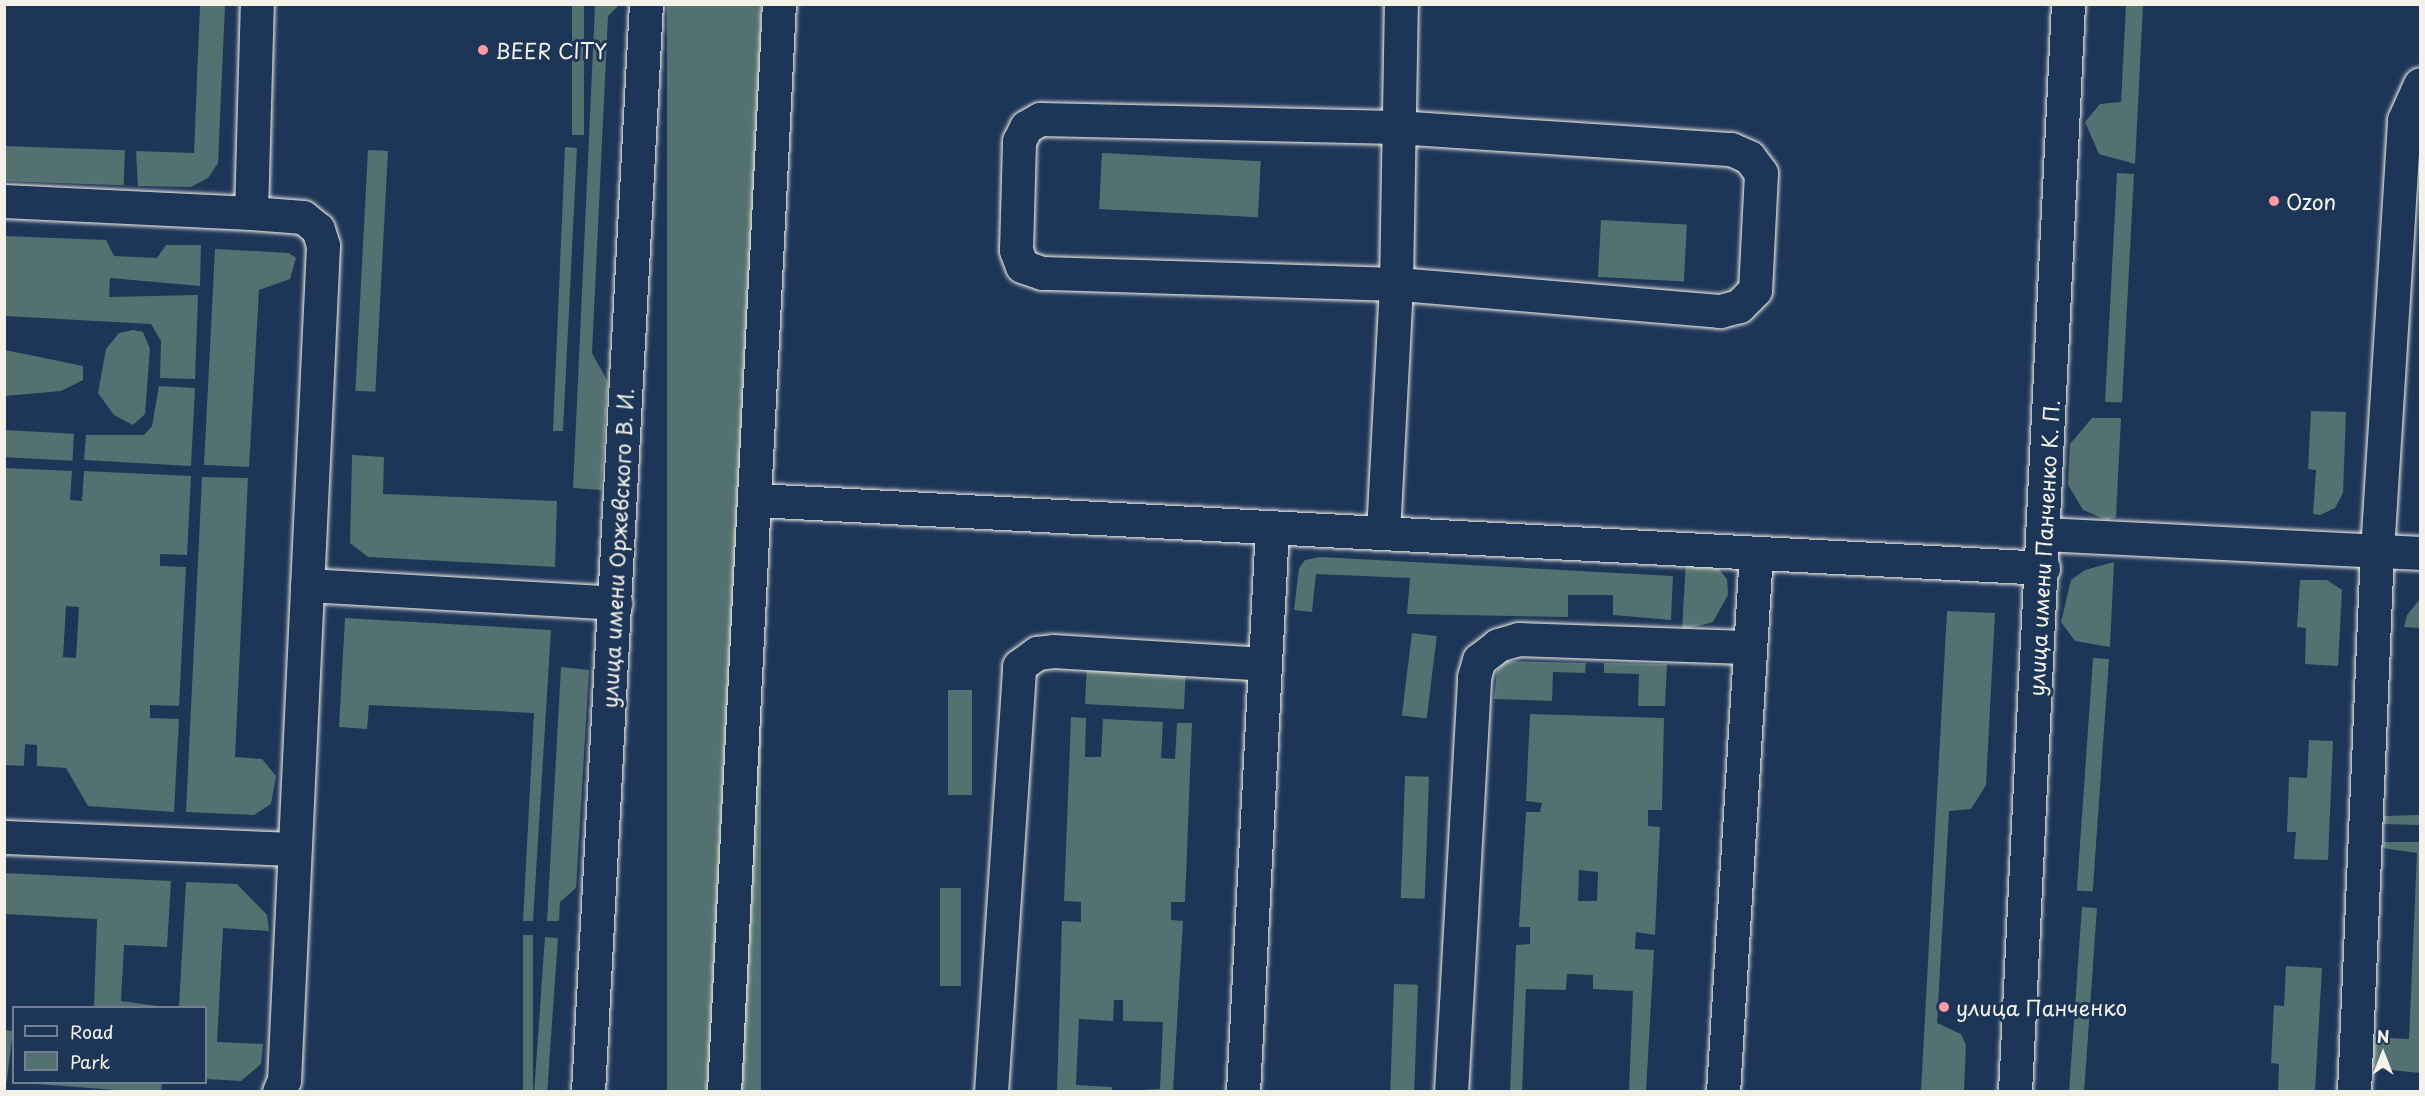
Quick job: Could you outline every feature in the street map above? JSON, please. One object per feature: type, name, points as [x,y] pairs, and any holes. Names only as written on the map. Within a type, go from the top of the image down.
[{"type":"street","points":[[251,213],[257,4]]},
{"type":"street","name":"улица имени Оржевского В. И.","points":[[588,1092],[646,4]]},
{"type":"street","points":[[724,1092],[756,500],[779,4]]},
{"type":"street","points":[[1383,533],[1396,284],[1396,127],[1401,4]]},
{"type":"street","name":"улица имени Панченко К. П.","points":[[2015,1092],[2045,534],[2068,4]]},
{"type":"street","points":[[2354,1092],[2377,550],[2404,120],[2421,84]]},
{"type":"street","points":[[1040,119],[1396,127],[1731,149],[1749,157],[1761,173],[1755,290],[1739,306],[1720,311],[1396,284],[1042,273],[1022,266],[1016,250],[1019,141],[1026,127],[1040,119]]},
{"type":"street","points":[[4,201],[303,217],[318,229],[323,245],[284,1080],[279,1092]]},
{"type":"street","points":[[756,500],[2043,568]]},
{"type":"street","points":[[1243,1092],[1272,527]]},
{"type":"street","points":[[2045,534],[2421,553]]},
{"type":"street","points":[[1723,1092],[1756,553]]},
{"type":"street","points":[[307,585],[615,603]]},
{"type":"street","points":[[1451,1092],[1474,677],[1479,660],[1498,645],[1519,639],[1750,646]]},
{"type":"street","points":[[991,1092],[1019,666],[1037,653],[1053,651],[1264,664]]},
{"type":"street","points":[[4,837],[293,849]]},
{"type":"green space","points":[[200,5],[225,5],[218,163],[208,178],[191,187],[138,186],[136,151],[194,153]]},
{"type":"green space","points":[[572,5],[584,5],[584,135],[572,135]]},
{"type":"green space","points":[[595,5],[619,5],[608,16],[592,353],[608,382],[601,490],[573,488]]},
{"type":"green space","points":[[667,5],[761,5],[761,1092],[667,1092]]},
{"type":"green space","points":[[2126,5],[2143,5],[2135,164],[2099,154],[2085,122],[2100,104],[2121,102]]},
{"type":"green space","points":[[5,146],[125,150],[124,185],[4,181]]},
{"type":"green space","points":[[565,147],[577,148],[563,431],[553,431]]},
{"type":"green space","points":[[368,150],[388,151],[375,392],[355,391]]},
{"type":"green space","points":[[1102,153],[1261,161],[1258,217],[1099,209]]},
{"type":"green space","points":[[2117,173],[2134,174],[2122,403],[2105,402]]},
{"type":"green space","points":[[1601,220],[1687,225],[1684,281],[1598,277]]},
{"type":"green space","points":[[5,236],[106,240],[114,256],[157,258],[166,245],[201,245],[200,286],[110,278],[109,297],[198,295],[195,379],[160,378],[161,341],[151,324],[5,316]]},
{"type":"green space","points":[[215,249],[289,253],[296,258],[290,279],[259,290],[249,467],[204,465]]},
{"type":"green space","points":[[133,330],[143,332],[150,349],[145,414],[133,425],[114,415],[98,393],[106,349],[119,333]]},
{"type":"green space","points":[[5,350],[83,366],[83,380],[61,391],[5,396]]},
{"type":"green space","points":[[159,386],[195,388],[191,466],[84,460],[86,435],[144,435],[152,426]]},
{"type":"green space","points":[[2311,411],[2346,412],[2343,493],[2335,508],[2320,515],[2313,514],[2316,470],[2308,469]]},
{"type":"green space","points":[[2092,418],[2121,418],[2116,517],[2107,520],[2083,510],[2068,485],[2070,444]]},
{"type":"green space","points":[[4,430],[74,434],[72,461],[4,457]]},
{"type":"green space","points":[[352,455],[384,457],[383,494],[557,501],[555,567],[368,557],[350,543]]},
{"type":"green space","points":[[4,468],[72,471],[70,500],[82,501],[84,471],[191,476],[187,555],[160,554],[160,566],[186,567],[179,706],[150,705],[150,718],[179,719],[174,812],[88,806],[66,768],[37,766],[37,745],[25,744],[24,766],[5,765]],"holes":[[[66,606],[79,607],[76,658],[63,657]]]},
{"type":"green space","points":[[202,477],[248,478],[235,757],[262,759],[276,776],[271,804],[254,815],[186,812]]},
{"type":"green space","points":[[1320,557],[1673,576],[1671,620],[1613,615],[1613,595],[1568,595],[1568,617],[1407,614],[1410,578],[1316,574],[1312,612],[1294,610],[1299,568],[1305,560]]},
{"type":"green space","points":[[1686,560],[1717,567],[1727,579],[1728,595],[1713,622],[1682,630]]},
{"type":"green space","points":[[2114,562],[2110,647],[2075,641],[2061,622],[2071,580],[2085,570]]},
{"type":"green space","points":[[2300,580],[2327,580],[2342,590],[2338,666],[2305,664],[2306,628],[2297,627]]},
{"type":"green space","points":[[2420,599],[2420,628],[2404,627],[2407,615]]},
{"type":"green space","points":[[1947,611],[1995,613],[1986,785],[1971,809],[1949,811],[1937,1023],[1961,1034],[1966,1045],[1964,1091],[1921,1091]]},
{"type":"green space","points":[[345,618],[551,630],[533,921],[523,921],[534,713],[369,705],[367,729],[339,727]]},
{"type":"green space","points":[[1412,633],[1437,636],[1427,718],[1402,715]]},
{"type":"green space","points":[[2093,658],[2109,659],[2093,892],[2077,890]]},
{"type":"green space","points":[[1506,661],[1586,663],[1585,673],[1553,672],[1552,701],[1494,699],[1497,670]]},
{"type":"green space","points":[[1604,663],[1667,664],[1665,706],[1638,706],[1639,674],[1604,673]]},
{"type":"green space","points":[[1087,665],[1186,670],[1184,709],[1085,704]]},
{"type":"green space","points":[[561,667],[589,670],[576,888],[560,902],[559,921],[547,921]]},
{"type":"green space","points":[[948,690],[972,690],[972,795],[948,795]]},
{"type":"green space","points":[[1530,714],[1664,718],[1662,810],[1648,810],[1648,826],[1660,827],[1655,935],[1636,932],[1635,949],[1654,950],[1646,1091],[1629,1091],[1633,991],[1593,989],[1593,975],[1567,974],[1566,990],[1526,989],[1522,1091],[1510,1091],[1516,945],[1530,944],[1530,927],[1519,927],[1526,812],[1540,812],[1542,803],[1526,801]],"holes":[[[1579,870],[1598,872],[1597,901],[1578,901]]]},
{"type":"green space","points":[[1071,717],[1086,718],[1085,757],[1101,757],[1103,719],[1163,722],[1161,758],[1175,759],[1177,723],[1192,723],[1185,902],[1171,902],[1171,920],[1183,921],[1173,1091],[1125,1091],[1160,1089],[1163,1022],[1123,1021],[1123,1000],[1114,1000],[1113,1021],[1079,1019],[1076,1085],[1112,1087],[1112,1091],[1057,1091],[1062,921],[1081,922],[1081,902],[1064,901]]},
{"type":"green space","points":[[2309,740],[2333,741],[2328,860],[2294,859],[2296,832],[2287,832],[2289,777],[2307,778]]},
{"type":"green space","points":[[1405,776],[1429,777],[1425,899],[1401,898]]},
{"type":"green space","points":[[2420,797],[2420,825],[2384,824],[2384,816],[2419,815]]},
{"type":"green space","points":[[2384,842],[2420,842],[2420,1073],[2372,1068],[2374,1037],[2409,1039],[2417,853],[2383,848]]},
{"type":"green space","points":[[4,873],[171,881],[167,947],[124,945],[121,1001],[158,1006],[94,1006],[97,919],[5,914]]},
{"type":"green space","points":[[186,882],[237,884],[267,915],[269,931],[223,928],[217,1042],[263,1044],[261,1064],[241,1081],[207,1079],[207,1006],[179,1006]]},
{"type":"green space","points":[[940,888],[961,888],[961,986],[940,986]]},
{"type":"green space","points":[[2082,907],[2097,908],[2084,1092],[2069,1091]]},
{"type":"green space","points":[[523,935],[533,935],[533,1091],[523,1091]]},
{"type":"green space","points":[[545,937],[558,938],[547,1092],[534,1091]]},
{"type":"green space","points":[[2286,966],[2322,968],[2315,1091],[2278,1091],[2279,1064],[2271,1063],[2274,1005],[2284,1006]]},
{"type":"green space","points":[[1394,984],[1418,985],[1414,1092],[1390,1091]]},
{"type":"green space","points":[[5,1030],[12,1031],[7,1082],[4,1081]]},
{"type":"green space","points":[[36,1084],[162,1084],[161,1091],[144,1092]]},
{"type":"place","name":"BEER CITY","points":[[483,50]]},
{"type":"place","name":"Ozon","points":[[2274,201]]},
{"type":"place","name":"улица Панченко","points":[[1944,1007]]}]
